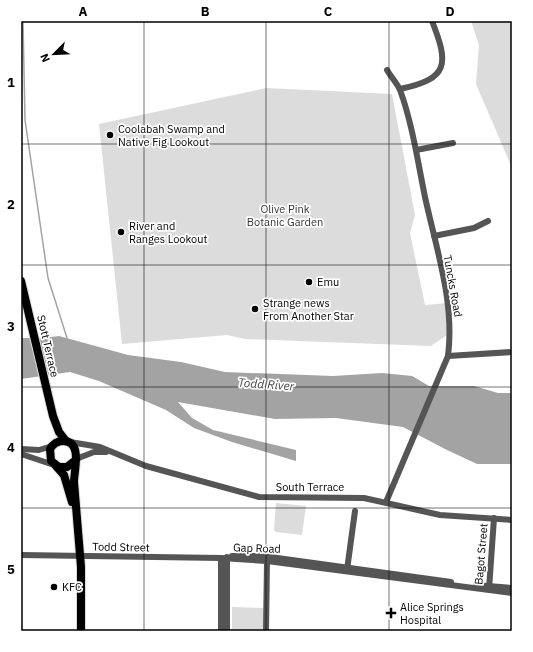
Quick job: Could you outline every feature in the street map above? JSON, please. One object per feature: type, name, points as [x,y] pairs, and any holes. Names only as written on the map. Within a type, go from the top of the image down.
[{"type":"main road","name":"Stott Terrace","points":[[21,281],[53,416],[59,432],[67,442]]},
{"type":"main road","name":"Stott Terrace","points":[[53,416],[53,446]]},
{"type":"main road","points":[[76,631],[77,567],[79,556],[78,526],[74,482],[76,451],[67,442],[59,442],[53,446],[50,457],[55,466],[64,475],[78,526]]},
{"type":"main road","points":[[55,466],[67,468],[76,459]]},
{"type":"main road","points":[[79,556],[82,567],[81,631]]},
{"type":"street","points":[[400,89],[422,84],[439,70],[443,56],[442,46],[432,21]]},
{"type":"street","name":"Tuncks Road","points":[[386,502],[448,356],[450,333],[449,316],[416,150],[400,89],[387,70]]},
{"type":"street","points":[[416,150],[453,143]]},
{"type":"street","points":[[434,236],[474,228],[488,221]]},
{"type":"street","points":[[448,356],[512,352]]},
{"type":"street","name":"South Terrace","points":[[67,442],[94,446],[114,452],[146,466],[259,497],[348,497],[386,502],[440,515],[512,520]]},
{"type":"street","points":[[21,449],[39,450],[53,446]]},
{"type":"street","name":"South Terrace","points":[[76,459],[94,452],[114,452]]},
{"type":"street","points":[[21,454],[55,466]]},
{"type":"street","points":[[347,570],[355,511]]},
{"type":"street","name":"Bagot Street","points":[[489,588],[494,518]]},
{"type":"street","name":"Todd Street","points":[[21,555],[225,558]]},
{"type":"street","name":"Gap Road","points":[[225,558],[263,556],[347,570]]},
{"type":"street","points":[[221,631],[225,558]]},
{"type":"street","points":[[225,558],[227,631]]},
{"type":"street","name":"Gap Road","points":[[225,558],[347,570],[466,586],[512,588]]},
{"type":"street","points":[[266,631],[267,561]]},
{"type":"street","name":"Gap Road","points":[[489,588],[512,593]]},
{"type":"green space","points":[[471,21],[512,21],[512,168],[476,84],[479,45]]},
{"type":"green space","name":"Olive Pink Botanic Garden","points":[[266,88],[392,94],[415,215],[410,233],[425,305],[448,303],[450,333],[431,346],[245,339],[227,335],[122,344],[99,124]]},
{"type":"green space","points":[[276,503],[306,506],[302,535],[276,532],[274,530]]},
{"type":"green space","points":[[232,607],[264,608],[264,631],[232,631]]},
{"type":"water","name":"Todd River","points":[[59,336],[128,355],[181,362],[225,372],[333,376],[382,373],[412,376],[429,386],[474,386],[498,393],[512,393],[512,464],[477,464],[403,427],[336,418],[275,419],[178,402],[192,418],[213,430],[296,450],[296,461],[232,442],[194,428],[166,410],[99,381],[70,372],[21,379],[21,338]]},
{"type":"waterway","points":[[23,21],[25,120],[48,278],[67,338]]},
{"type":"place","name":"Coolabah Swamp and Native Fig Lookout","points":[[110,135]]},
{"type":"place","name":"River and Ranges Lookout","points":[[121,232]]},
{"type":"place","name":"Emu","points":[[309,282]]},
{"type":"place","name":"Strange news From Another Star","points":[[255,309]]},
{"type":"place","name":"KFC","points":[[54,587]]},
{"type":"place","name":"Alice Springs Hospital","points":[[391,613]]}]
